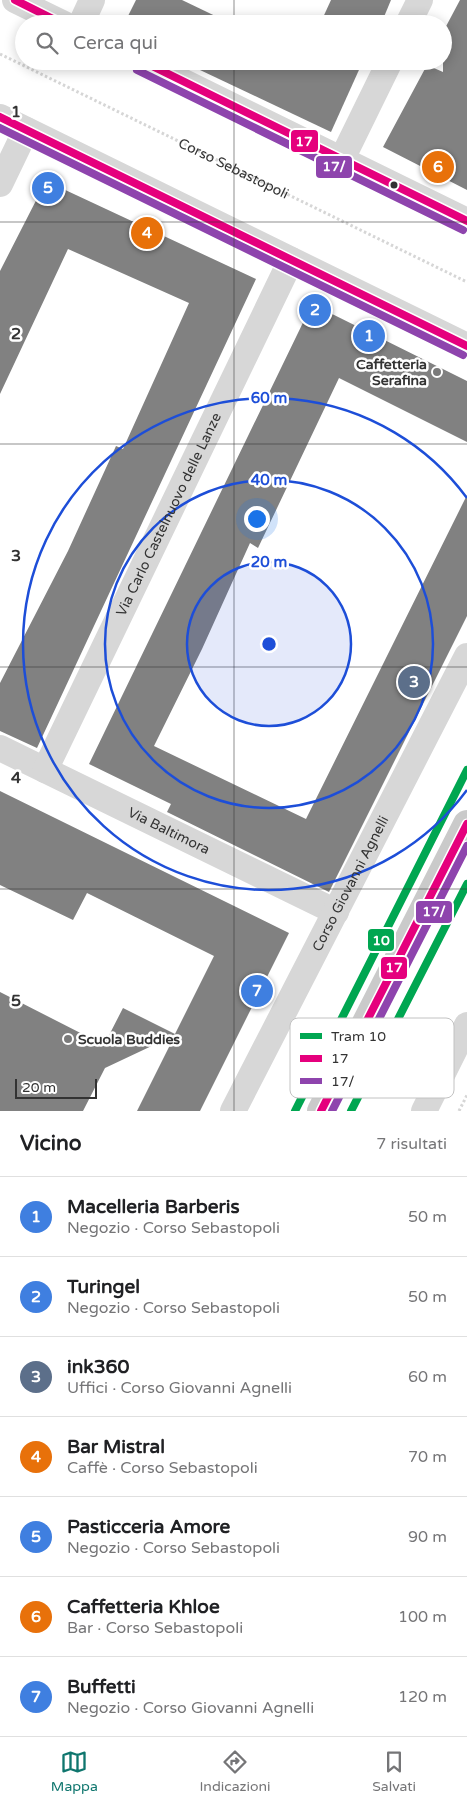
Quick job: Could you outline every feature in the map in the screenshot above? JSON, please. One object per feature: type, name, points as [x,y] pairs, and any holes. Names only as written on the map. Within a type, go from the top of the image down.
[{"type":"main road","points":[[368,1018],[467,824]]},
{"type":"main road","points":[[321,1111],[328,1098]]},
{"type":"street","points":[[15,0],[46,15]]},
{"type":"street","points":[[85,15],[92,0]]},
{"type":"street","points":[[412,15],[420,0]]},
{"type":"street","points":[[159,70],[467,221]]},
{"type":"street","points":[[342,159],[386,70]]},
{"type":"street","points":[[0,117],[467,346]]},
{"type":"street","points":[[0,184],[26,130]]},
{"type":"street","name":"Via Carlo Castelnuovo delle Lanze","points":[[45,770],[291,260]]},
{"type":"street","name":"Corso Giovanni Agnelli","points":[[233,1111],[467,656]]},
{"type":"street","name":"Via Baltimora","points":[[0,748],[336,912]]},
{"type":"street","points":[[454,1051],[467,1025]]},
{"type":"street","points":[[424,1111],[430,1098]]},
{"type":"path","name":"Corso Sebastopoli","points":[[0,54],[15,61]]},
{"type":"path","name":"Corso Sebastopoli","points":[[33,70],[467,282]]},
{"type":"path","points":[[459,1111],[467,1095]]},
{"type":"building","points":[[136,0],[182,0],[213,15],[128,15]]},
{"type":"building","points":[[331,0],[391,0],[385,15],[324,15]]},
{"type":"building","points":[[460,0],[467,0],[467,190],[383,147],[424,70],[438,70],[443,72],[443,70],[452,70],[452,15]]},
{"type":"building","points":[[200,70],[359,70],[331,132]]},
{"type":"building","points":[[46,181],[256,279],[37,748],[0,731],[0,683],[68,551],[116,446],[123,449],[189,303],[68,249],[0,394],[0,271]]},
{"type":"building","points":[[312,304],[467,381],[467,442],[339,378],[258,548],[250,543],[202,649],[154,746],[306,819],[467,495],[467,616],[329,892],[167,812],[171,804],[89,764]]},
{"type":"building","points":[[0,791],[289,933],[200,1111],[137,1111],[175,1035],[105,1068],[83,1111],[0,1111],[0,992],[104,1045],[123,1008],[175,1034],[214,956],[87,893],[73,920],[0,885]]},
{"type":"tram line","name":"10","points":[[342,1018],[467,770]]},
{"type":"tram line","name":"10","points":[[399,1018],[467,884]]},
{"type":"tram line","name":"10","points":[[295,1111],[302,1098]]},
{"type":"tram line","name":"10","points":[[351,1111],[358,1098]]},
{"type":"transit line","name":"17","points":[[15,0],[45,15]]},
{"type":"transit line","name":"17/","points":[[137,70],[463,230]]},
{"type":"transit line","name":"17","points":[[160,70],[467,221]]},
{"type":"transit line","name":"17","points":[[0,117],[467,346]]},
{"type":"transit line","name":"17/","points":[[0,128],[463,355]]},
{"type":"transit line","name":"17","points":[[368,1018],[467,824]]},
{"type":"transit line","name":"17/","points":[[379,1018],[467,846]]},
{"type":"transit line","name":"17","points":[[321,1111],[328,1098]]},
{"type":"transit line","name":"17/","points":[[332,1111],[339,1098]]},
{"type":"place","name":"Caffetteria Khloe","points":[[438,167]]},
{"type":"place","name":"Pasticceria Amore","points":[[48,188]]},
{"type":"place","name":"Bar Mistral","points":[[147,233]]},
{"type":"place","name":"Turingel","points":[[315,310]]},
{"type":"place","name":"Macelleria Barberis","points":[[369,336]]},
{"type":"place","name":"Caffetteria Serafina","points":[[437,372]]},
{"type":"place","name":"ink360","points":[[414,682]]},
{"type":"place","name":"Buffetti","points":[[257,991]]},
{"type":"place","name":"Scuola Buddies","points":[[68,1039]]}]
